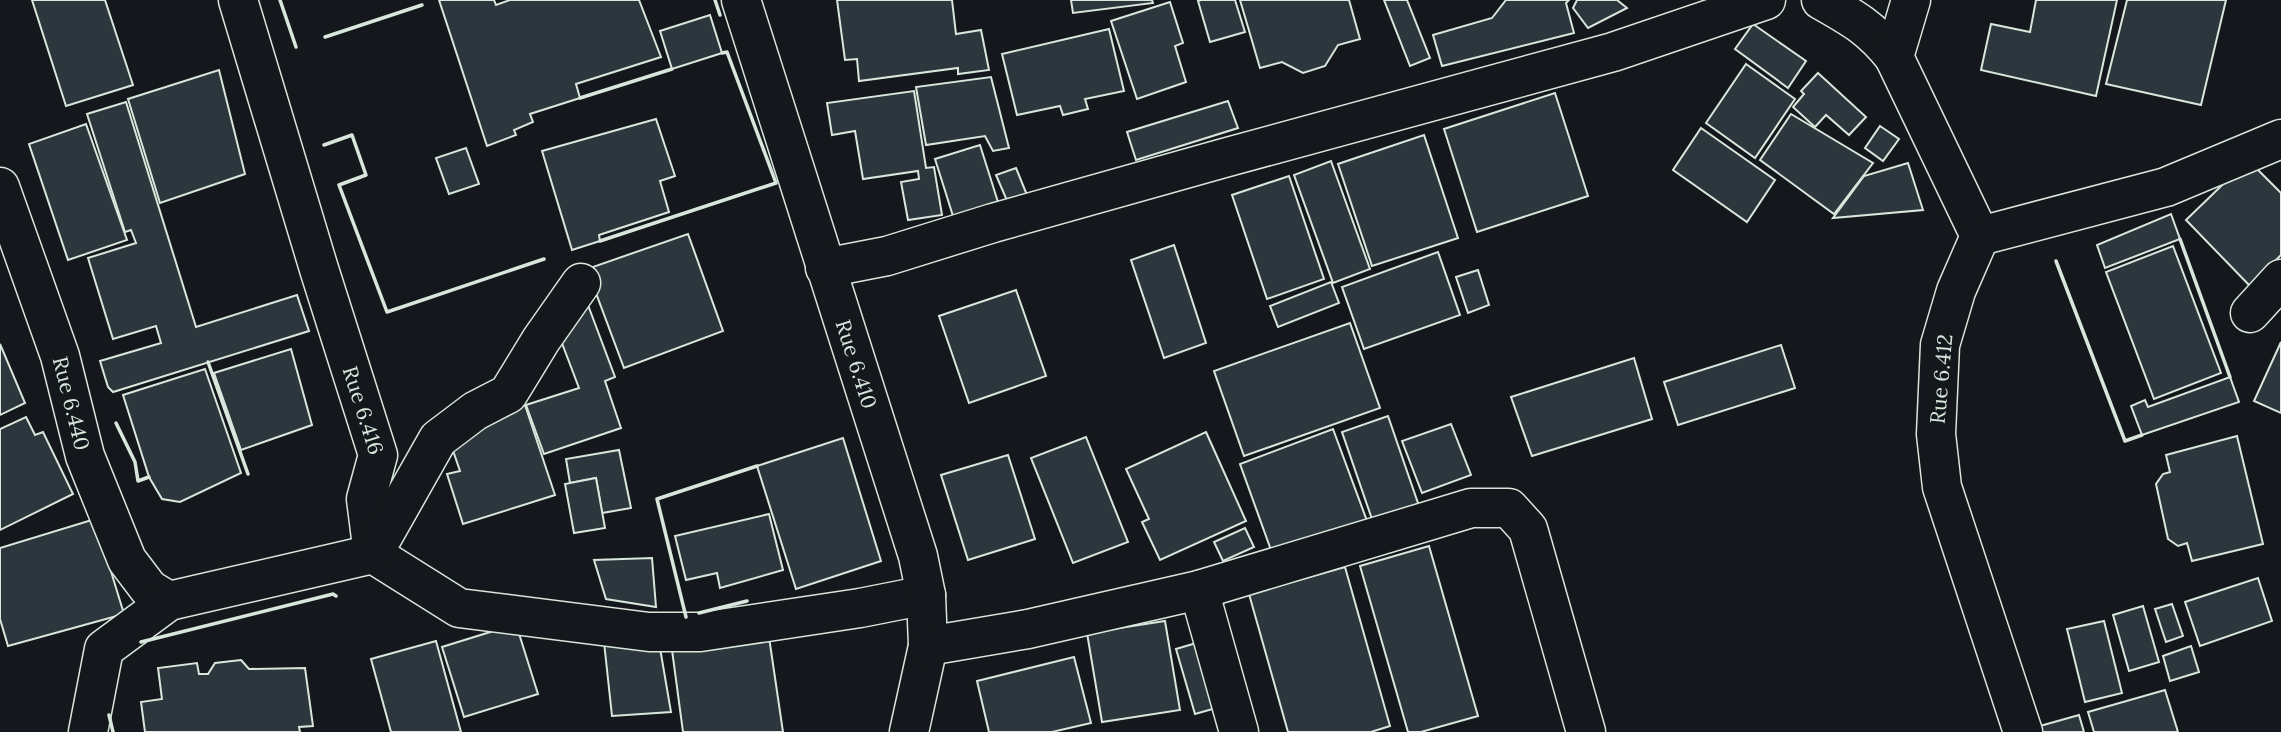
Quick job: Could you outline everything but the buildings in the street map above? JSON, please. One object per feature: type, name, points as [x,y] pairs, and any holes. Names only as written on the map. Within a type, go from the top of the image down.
[{"type":"street","name":"Rue 6.416","points":[[238,0],[319,270],[379,455],[366,499],[373,554]]},
{"type":"street","name":"Rue 6.410","points":[[741,0],[918,556],[926,595],[928,646],[909,732]]},
{"type":"street","points":[[825,268],[887,256],[993,223],[1613,52],[1766,0]]},
{"type":"street","points":[[1821,0],[1858,21],[1878,37],[1894,57],[1980,236],[2166,187],[2281,139]]},
{"type":"street","points":[[1894,57],[1911,0]]},
{"type":"street","name":"Rue 6.440","points":[[0,187],[61,356],[85,456],[127,560],[149,589],[169,601]]},
{"type":"street","name":"Rue 6.412","points":[[1980,236],[1956,291],[1940,345],[1936,434],[1942,487],[2023,732]]},
{"type":"street","points":[[2250,313],[2281,279]]},
{"type":"street","points":[[373,554],[438,439],[475,411],[508,394],[541,340],[581,283]]},
{"type":"street","points":[[928,646],[1028,629],[1199,590],[1471,508],[1509,508],[1528,529],[1586,732]]},
{"type":"street","points":[[88,732],[104,649],[169,601],[373,554],[459,608],[649,632],[700,632],[860,608],[926,595]]},
{"type":"street","points":[[1199,590],[1239,732]]},
{"type":"wall","points":[[280,0],[296,47]]},
{"type":"wall","points":[[715,0],[720,15]]},
{"type":"wall","points":[[325,37],[422,5]]},
{"type":"wall","points":[[600,241],[776,183],[727,52],[722,53]]},
{"type":"wall","points":[[580,98],[672,69]]},
{"type":"wall","points":[[324,145],[352,135],[366,175],[339,185],[387,312],[544,259]]},
{"type":"wall","points":[[2180,239],[2230,377]]},
{"type":"wall","points":[[2056,261],[2125,441],[2142,435]]},
{"type":"wall","points":[[208,362],[248,474]]},
{"type":"wall","points":[[116,423],[135,462],[138,481],[149,477]]},
{"type":"wall","points":[[686,617],[657,499],[757,466]]},
{"type":"wall","points":[[141,642],[333,594],[336,596]]},
{"type":"wall","points":[[699,613],[747,601]]},
{"type":"wall","points":[[109,715],[113,732]]}]
